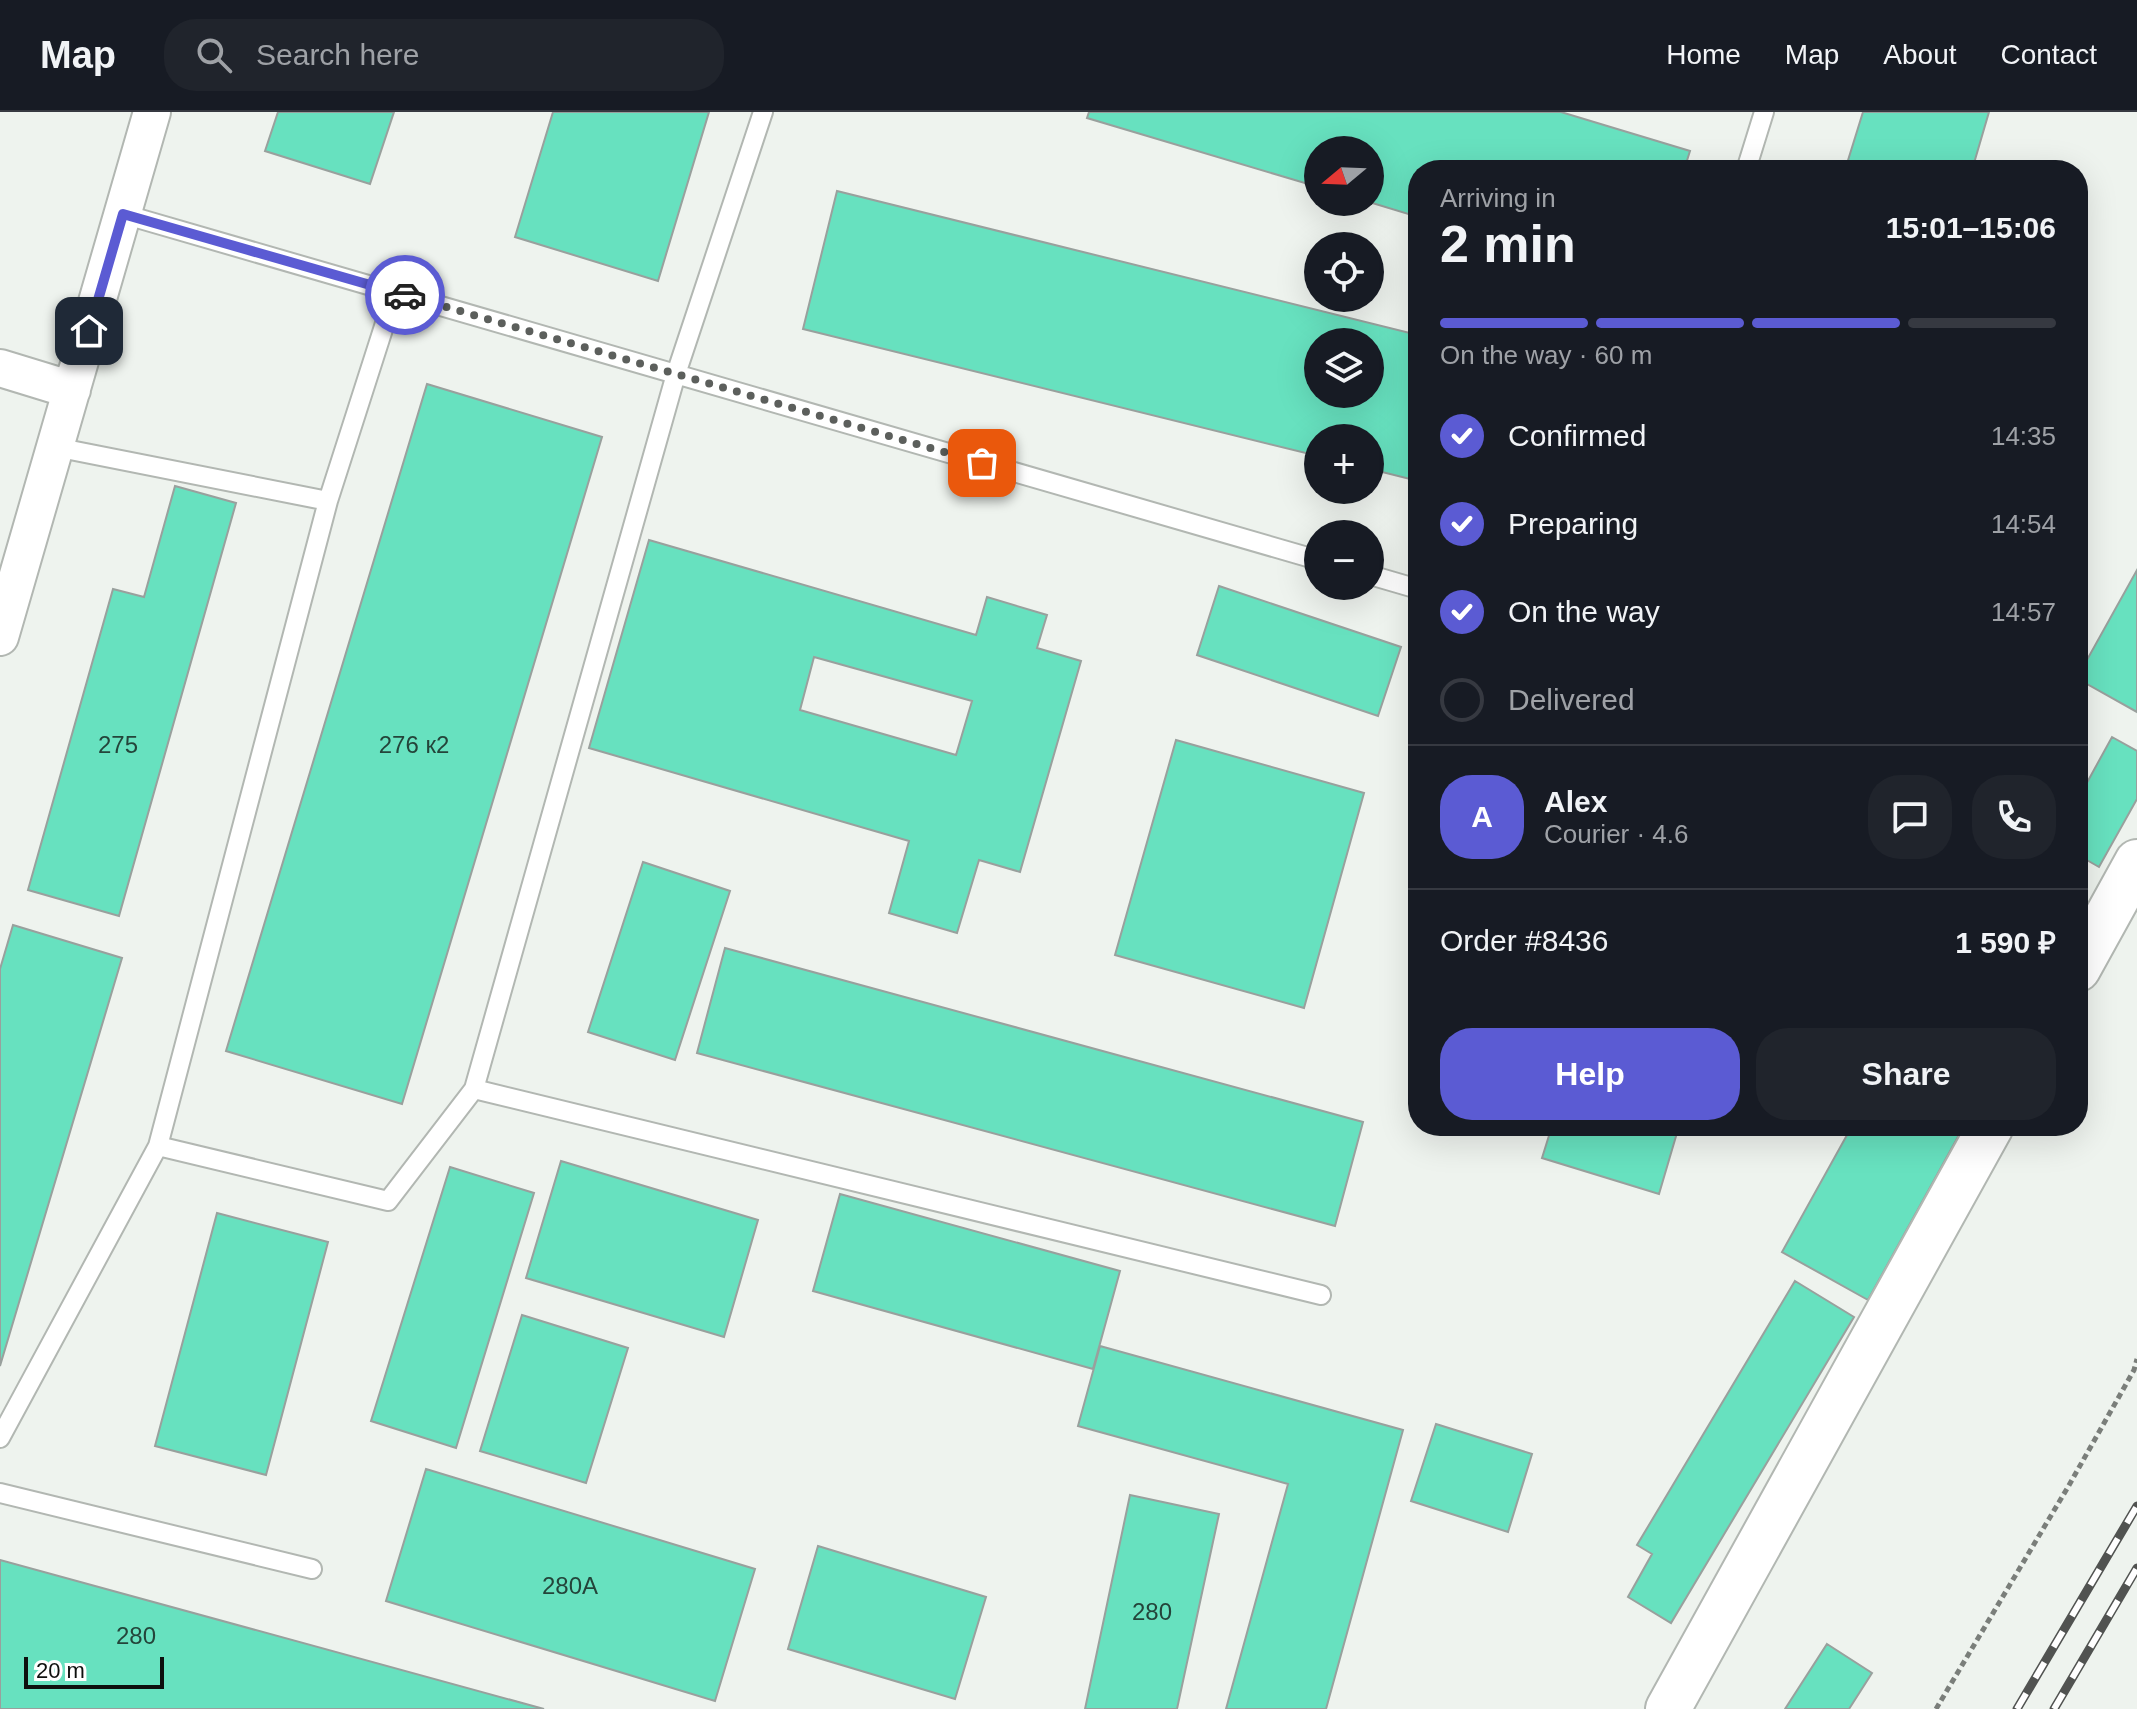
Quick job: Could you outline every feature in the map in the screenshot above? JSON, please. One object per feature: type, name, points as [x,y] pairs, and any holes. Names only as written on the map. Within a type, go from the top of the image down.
[{"type":"street","points":[[0,637],[152,112]]},
{"type":"street","points":[[0,368],[72,390]]},
{"type":"street","points":[[2088,951],[2137,862]]},
{"type":"street","points":[[1668,1709],[1985,1136]]},
{"type":"lane","points":[[158,1146],[388,1201],[474,1089],[676,374],[763,112]]},
{"type":"lane","points":[[1749,160],[1764,112]]},
{"type":"lane","points":[[123,214],[1304,556]]},
{"type":"lane","points":[[0,1438],[158,1146],[328,501],[395,292]]},
{"type":"lane","points":[[55,447],[328,501]]},
{"type":"lane","points":[[1384,579],[1408,586]]},
{"type":"lane","points":[[474,1089],[1321,1295]]},
{"type":"lane","points":[[0,1493],[312,1569]]},
{"type":"path","points":[[1936,1709],[2068,1487],[2134,1370],[2137,1359]]},
{"type":"building","points":[[278,112],[394,112],[370,184],[265,151]]},
{"type":"building","points":[[553,112],[709,112],[658,281],[515,237]]},
{"type":"building","points":[[1089,112],[1561,112],[1690,151],[1687,160],[1408,160],[1408,214],[1384,207],[1384,136],[1304,136],[1304,183],[1087,118]]},
{"type":"building","points":[[1863,112],[1989,112],[1975,160],[1848,160]]},
{"type":"building","points":[[837,191],[1304,307],[1304,312],[1325,312],[1408,333],[1408,478],[1384,472],[1384,424],[1304,424],[1304,453],[803,329]]},
{"type":"building","points":[[427,384],[602,437],[402,1104],[226,1051]]},
{"type":"building","points":[[175,486],[236,503],[119,916],[28,890],[113,589],[144,597]]},
{"type":"building","points":[[649,540],[976,635],[987,597],[1047,615],[1037,648],[1081,661],[1020,872],[979,860],[957,933],[889,913],[909,841],[589,748]],"holes":[[[814,657],[972,701],[956,755],[800,710]]]},
{"type":"building","points":[[2137,570],[2137,712],[2088,685],[2088,658]]},
{"type":"building","points":[[1219,586],[1401,647],[1378,716],[1197,655]]},
{"type":"building","points":[[2112,737],[2137,751],[2137,799],[2099,867],[2088,861],[2088,781]]},
{"type":"building","points":[[1176,740],[1364,793],[1304,1008],[1115,955]]},
{"type":"building","points":[[643,862],[730,891],[675,1060],[588,1032]]},
{"type":"building","points":[[13,925],[122,958],[0,1366],[0,969]]},
{"type":"building","points":[[725,948],[1363,1122],[1335,1226],[697,1053]]},
{"type":"building","points":[[1549,1136],[1676,1136],[1659,1194],[1542,1158]]},
{"type":"building","points":[[1846,1136],[1958,1136],[1868,1300],[1782,1252]]},
{"type":"building","points":[[561,1161],[758,1220],[724,1337],[526,1278]]},
{"type":"building","points":[[450,1167],[534,1193],[456,1448],[371,1421]]},
{"type":"building","points":[[840,1194],[1120,1271],[1093,1369],[813,1291]]},
{"type":"building","points":[[217,1213],[328,1242],[266,1475],[155,1446]]},
{"type":"building","points":[[1795,1281],[1854,1317],[1671,1623],[1628,1597],[1652,1554],[1637,1545]]},
{"type":"building","points":[[522,1315],[628,1348],[586,1483],[480,1451]]},
{"type":"building","points":[[1100,1346],[1403,1430],[1326,1709],[1226,1709],[1288,1484],[1078,1426]]},
{"type":"building","points":[[1436,1424],[1532,1454],[1508,1532],[1411,1501]]},
{"type":"building","points":[[426,1469],[755,1569],[715,1701],[386,1601]]},
{"type":"building","points":[[1130,1495],[1219,1514],[1177,1709],[1085,1709]]},
{"type":"building","points":[[818,1546],[986,1597],[955,1699],[788,1649]]},
{"type":"building","points":[[0,1560],[544,1709],[0,1709]]},
{"type":"building","points":[[1827,1644],[1872,1673],[1849,1709],[1785,1709]]},
{"type":"railway","points":[[2017,1709],[2137,1506]]},
{"type":"railway","points":[[2054,1709],[2137,1568]]},
{"type":"way so far","points":[[405,295],[982,463]]},
{"type":"route","points":[[89,331],[123,214],[405,295]]}]
